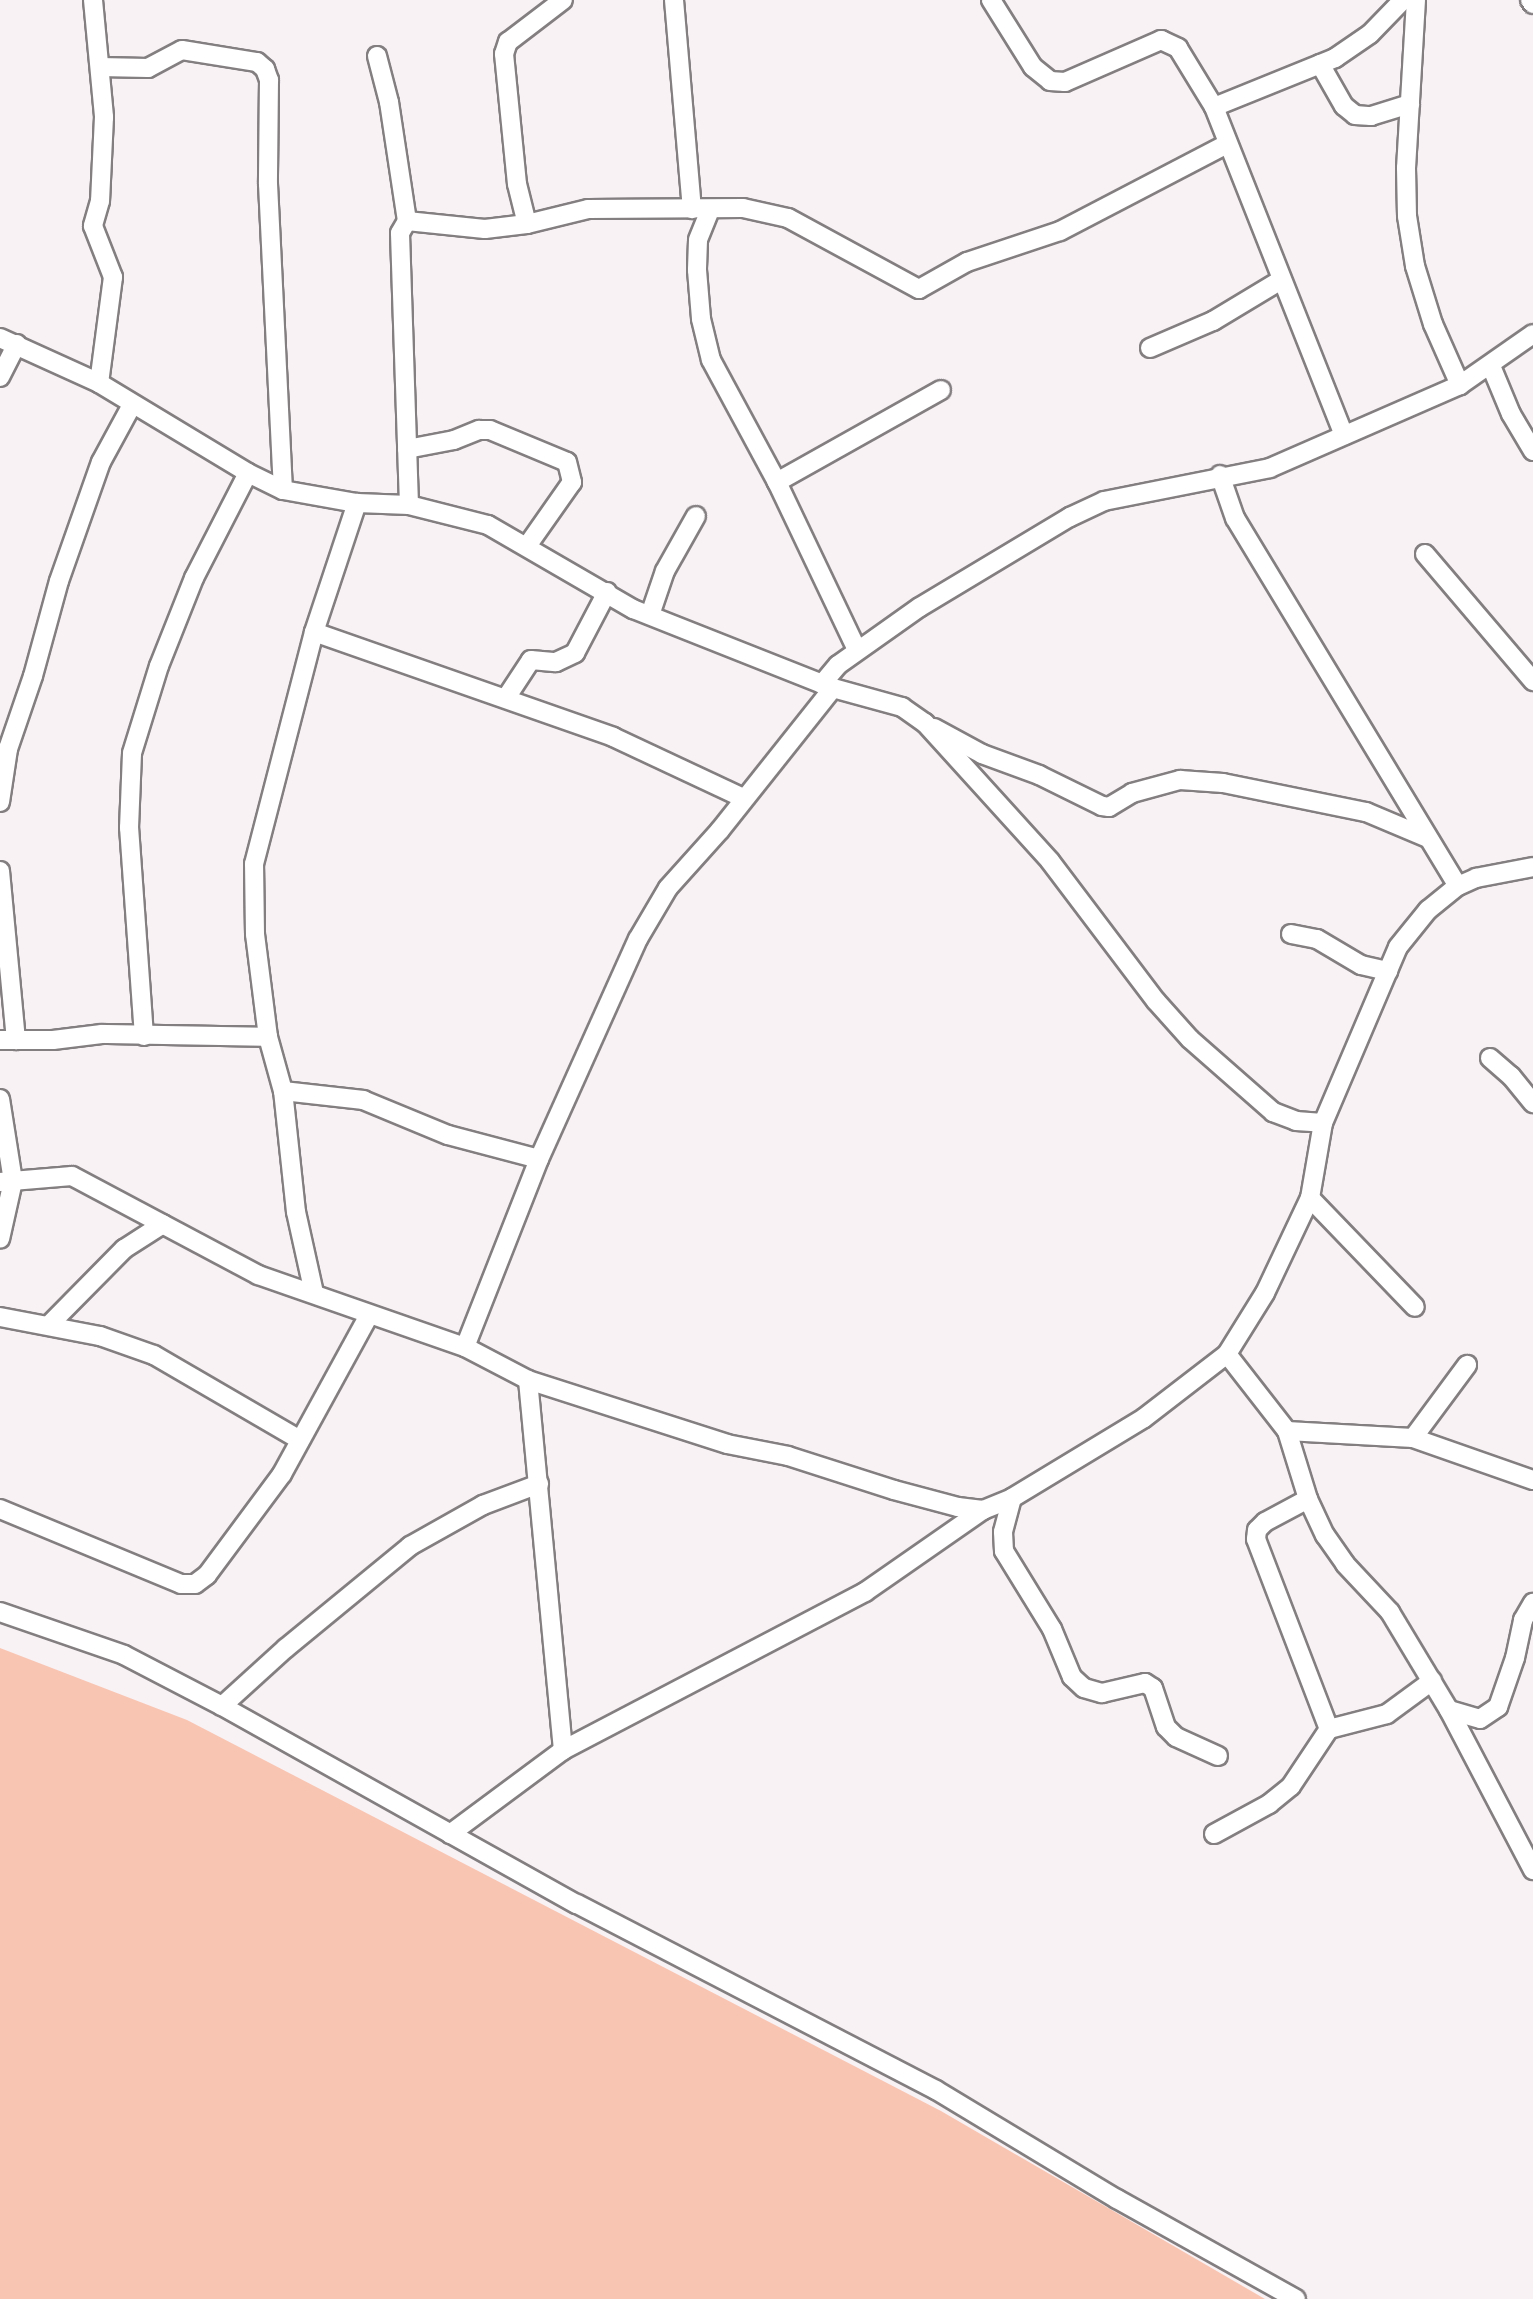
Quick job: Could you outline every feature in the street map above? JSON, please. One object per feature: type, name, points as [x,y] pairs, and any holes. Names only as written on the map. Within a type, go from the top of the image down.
[{"type":"street","points":[[93,0],[104,117],[100,201],[93,226],[113,277],[99,383]]},
{"type":"street","points":[[527,224],[517,184],[504,54],[508,42],[563,0]]},
{"type":"street","points":[[674,0],[701,210],[697,270],[711,360],[777,482],[857,650]]},
{"type":"street","points":[[991,0],[1033,67],[1050,81],[1065,82],[1161,40],[1178,48],[1214,107],[1344,435]]},
{"type":"street","points":[[1214,107],[1320,64],[1362,40],[1403,0]]},
{"type":"street","points":[[1416,0],[1407,216],[1415,266],[1433,324],[1460,385]]},
{"type":"street","points":[[100,67],[148,68],[182,50],[257,62],[265,69],[269,80],[268,184],[283,490]]},
{"type":"street","points":[[377,56],[389,102],[407,221],[400,233],[409,505]]},
{"type":"street","points":[[1320,64],[1344,106],[1355,115],[1371,116],[1410,104]]},
{"type":"street","points":[[407,221],[485,229],[527,224],[588,209],[743,208],[788,218],[919,289],[967,262],[1060,231],[1227,144]]},
{"type":"street","points":[[1150,348],[1213,321],[1281,280]]},
{"type":"street","points":[[465,1347],[539,1159],[638,939],[668,888],[720,830],[857,650],[978,570],[1104,501],[1220,475],[1270,468],[1460,385],[1533,334]]},
{"type":"street","points":[[0,377],[9,341],[99,383],[248,473],[283,490],[357,503],[409,505],[488,525],[650,615],[827,686],[902,707],[982,754],[1039,775],[1102,806],[1109,807],[1132,793],[1180,780],[1223,783],[1366,812],[1428,838]]},
{"type":"street","points":[[1491,366],[1511,414],[1533,451]]},
{"type":"street","points":[[777,482],[941,390]]},
{"type":"street","points":[[0,802],[8,749],[33,676],[59,581],[101,462],[132,405]]},
{"type":"street","points":[[407,449],[454,440],[479,430],[490,430],[567,462],[572,482],[527,546]]},
{"type":"street","points":[[144,1036],[129,828],[132,753],[159,666],[188,593],[248,473]]},
{"type":"street","points":[[1220,475],[1235,518],[1458,886]]},
{"type":"street","points":[[314,1293],[296,1212],[283,1091],[268,1037],[255,934],[254,864],[314,632],[357,503]]},
{"type":"street","points":[[650,615],[665,571],[696,516]]},
{"type":"street","points":[[1425,554],[1533,681]]},
{"type":"street","points":[[506,698],[531,660],[556,662],[575,653],[607,592]]},
{"type":"street","points":[[314,632],[506,698],[666,759],[743,798]]},
{"type":"street","points":[[925,723],[1050,861],[1156,1001],[1190,1039],[1273,1112],[1296,1121],[1323,1123]]},
{"type":"street","points":[[450,1834],[563,1750],[865,1592],[983,1510],[1012,1498],[1144,1418],[1227,1354],[1265,1293],[1310,1198],[1323,1123],[1398,947],[1412,927],[1458,886],[1476,878],[1533,867]]},
{"type":"street","points":[[0,871],[8,1040],[144,1036],[268,1037]]},
{"type":"street","points":[[1291,934],[1317,939],[1361,965],[1388,971]]},
{"type":"street","points":[[1490,1058],[1511,1076],[1533,1103]]},
{"type":"street","points":[[283,1091],[363,1100],[448,1135],[539,1159]]},
{"type":"street","points":[[0,1099],[7,1182],[0,1239]]},
{"type":"street","points":[[7,1182],[72,1176],[258,1275],[465,1347],[528,1380],[727,1444],[788,1456],[894,1490],[958,1507],[983,1510]]},
{"type":"street","points":[[1310,1198],[1415,1307]]},
{"type":"street","points":[[49,1325],[124,1249],[163,1224]]},
{"type":"street","points":[[0,1509],[181,1584],[195,1584],[207,1575],[282,1474],[369,1315]]},
{"type":"street","points":[[0,1317],[100,1336],[154,1355],[300,1440]]},
{"type":"street","points":[[1227,1354],[1287,1431],[1308,1499],[1325,1535],[1345,1564],[1390,1612],[1449,1710],[1533,1870]]},
{"type":"street","points":[[1413,1438],[1467,1365]]},
{"type":"street","points":[[528,1380],[563,1750]]},
{"type":"street","points":[[1287,1431],[1413,1438],[1533,1480]]},
{"type":"street","points":[[222,1706],[286,1648],[410,1546],[483,1505],[539,1484]]},
{"type":"street","points":[[1012,1498],[1003,1532],[1004,1551],[1052,1629],[1072,1677],[1084,1688],[1102,1693],[1145,1683],[1153,1688],[1166,1727],[1176,1737],[1218,1756]]},
{"type":"street","points":[[1308,1499],[1265,1522],[1257,1530],[1256,1539],[1329,1729]]},
{"type":"street","points":[[1449,1710],[1480,1719],[1498,1707],[1515,1658],[1523,1620],[1533,1603]]},
{"type":"street","points":[[0,1612],[124,1655],[222,1706],[714,1977],[936,2090],[1117,2199],[1296,2299]]},
{"type":"street","points":[[1214,1834],[1269,1804],[1291,1786],[1329,1729],[1387,1714],[1432,1681]]},
{"type":"shaded area","points":[[0,1648],[187,1720],[941,2111],[1265,2299],[0,2299]]}]
